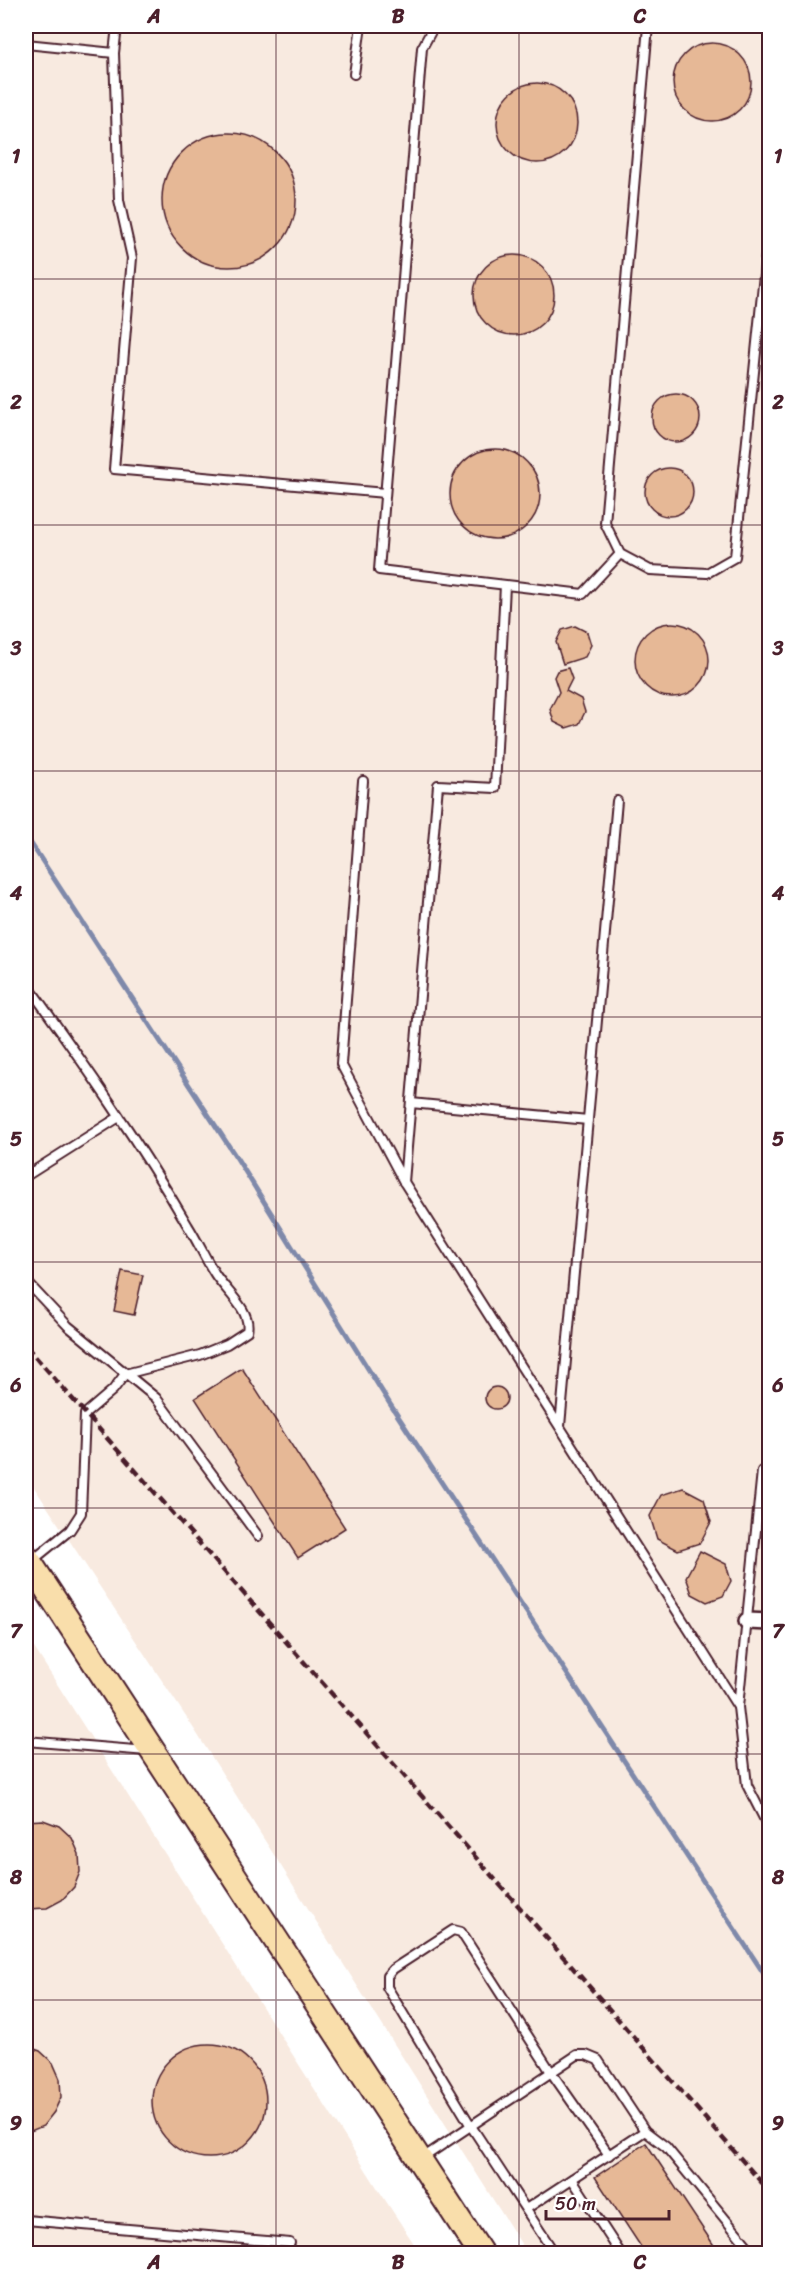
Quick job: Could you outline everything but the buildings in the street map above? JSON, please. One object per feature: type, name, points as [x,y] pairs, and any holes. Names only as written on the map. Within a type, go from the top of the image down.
[{"type":"main road","points":[[27,1560],[481,2253]]},
{"type":"street","points":[[747,1621],[770,1622]]},
{"type":"lane","points":[[117,26],[114,53],[119,200],[132,258],[114,469],[385,493]]},
{"type":"lane","points":[[354,74],[361,26]]},
{"type":"lane","points":[[434,26],[422,48],[379,570],[583,594],[620,554]]},
{"type":"lane","points":[[648,26],[605,523],[620,554],[650,570],[707,573],[735,557],[770,216]]},
{"type":"lane","points":[[26,44],[114,53]]},
{"type":"lane","points":[[404,1182],[438,785],[495,788],[505,585]]},
{"type":"lane","points":[[363,781],[341,1064],[404,1182],[738,1707]]},
{"type":"lane","points":[[560,1426],[617,801]]},
{"type":"lane","points":[[26,983],[119,1117],[188,1226],[216,1276],[245,1315],[249,1325],[247,1331],[227,1344],[200,1355],[125,1374],[113,1390],[85,1414],[81,1514],[70,1530],[27,1560]]},
{"type":"lane","points":[[411,1102],[588,1120]]},
{"type":"lane","points":[[26,1176],[119,1117]]},
{"type":"lane","points":[[26,1281],[68,1326],[156,1398],[258,1536]]},
{"type":"lane","points":[[762,1471],[738,1707],[747,1785],[770,1830]]},
{"type":"lane","points":[[26,1741],[153,1751]]},
{"type":"lane","points":[[555,2253],[471,2126],[387,1987],[387,1976],[393,1969],[453,1930],[461,1932],[551,2072],[609,2155]]},
{"type":"lane","points":[[420,2160],[577,2055],[586,2055],[598,2060],[645,2131],[666,2147],[754,2253]]},
{"type":"lane","points":[[526,2209],[645,2131]]},
{"type":"lane","points":[[572,2179],[621,2253]]},
{"type":"lane","points":[[26,2220],[290,2244]]},
{"type":"shaded area","points":[[26,26],[769,26],[769,2253],[527,2253],[194,1729],[26,1475]]},
{"type":"shaded area","points":[[26,1635],[378,2189],[420,2253],[26,2253]]},
{"type":"waterway","points":[[26,836],[238,1160],[390,1404],[770,1983]]},
{"type":"railway","points":[[26,1346],[770,2192]]}]
